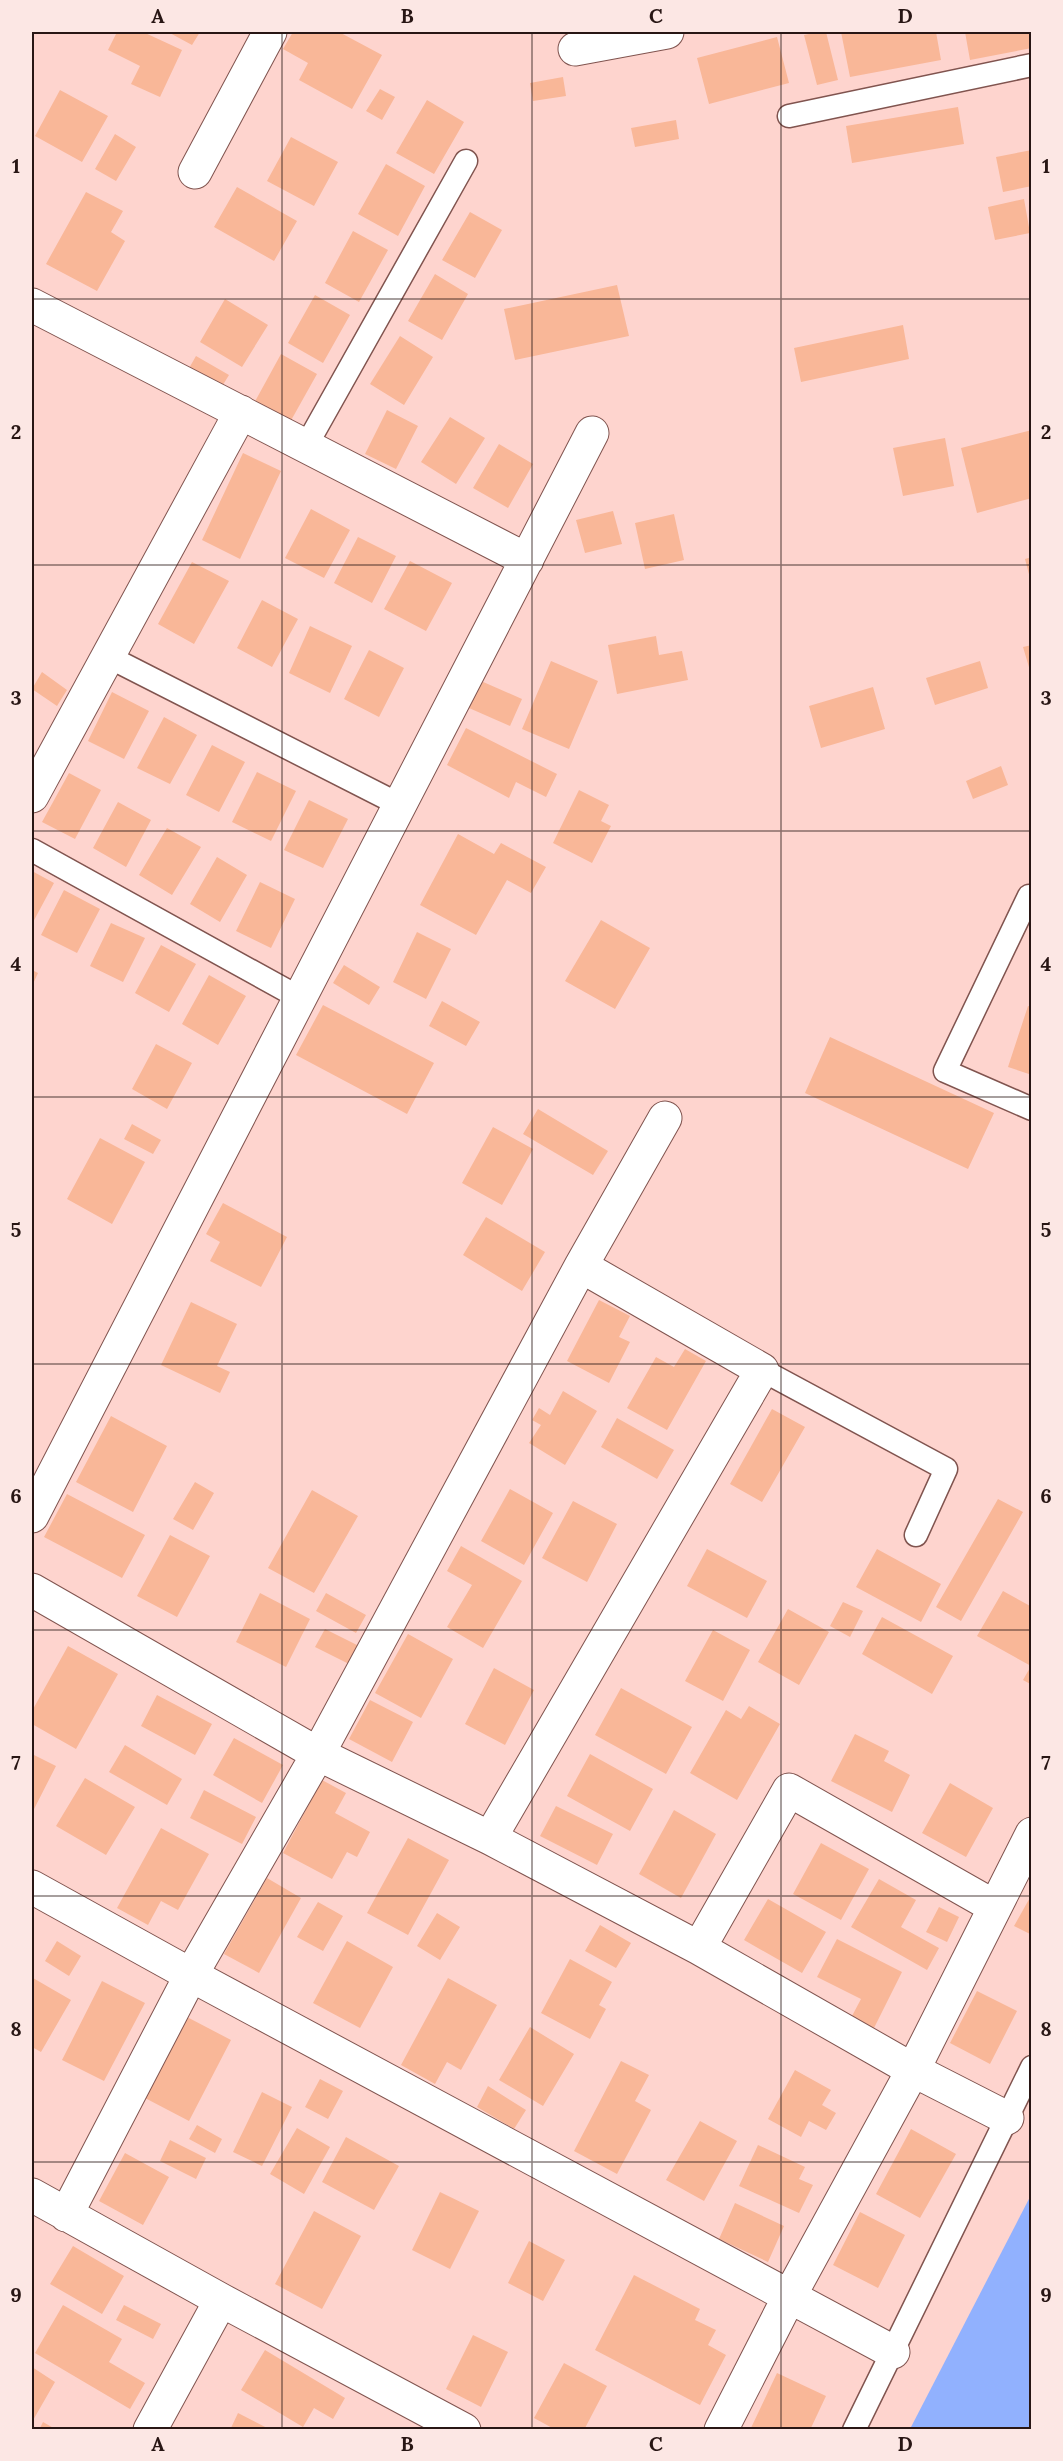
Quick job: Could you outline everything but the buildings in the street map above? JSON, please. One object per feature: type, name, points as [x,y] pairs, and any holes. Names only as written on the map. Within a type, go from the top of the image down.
[{"type":"street","points":[[195,172],[270,32]]},
{"type":"street","points":[[574,49],[667,32]]},
{"type":"street","points":[[32,305],[527,560]]},
{"type":"street","points":[[32,796],[241,412]]},
{"type":"street","points":[[32,1516],[592,433]]},
{"type":"street","points":[[66,2215],[191,1975],[318,1754],[581,1266],[665,1118]]},
{"type":"street","points":[[490,1838],[762,1370],[581,1266]]},
{"type":"street","points":[[32,1590],[318,1754],[490,1838],[699,1948],[913,2070],[1007,2118]]},
{"type":"street","points":[[699,1948],[789,1790],[995,1907]]},
{"type":"street","points":[[721,2430],[789,2297],[913,2070],[1032,1833]]},
{"type":"street","points":[[32,1887],[191,1975],[893,2352]]},
{"type":"street","points":[[32,2195],[221,2300],[464,2430]]},
{"type":"street","points":[[150,2430],[221,2300]]},
{"type":"lane","points":[[789,116],[1032,65]]},
{"type":"lane","points":[[306,446],[466,161]]},
{"type":"lane","points":[[107,656],[400,806]]},
{"type":"lane","points":[[32,850],[300,998]]},
{"type":"lane","points":[[1032,897],[1029,897],[945,1071],[1032,1108]]},
{"type":"lane","points":[[762,1370],[946,1469],[916,1535]]},
{"type":"lane","points":[[854,2430],[1032,2067]]},
{"type":"water","points":[[1031,2195],[1031,2429],[910,2429]]}]
